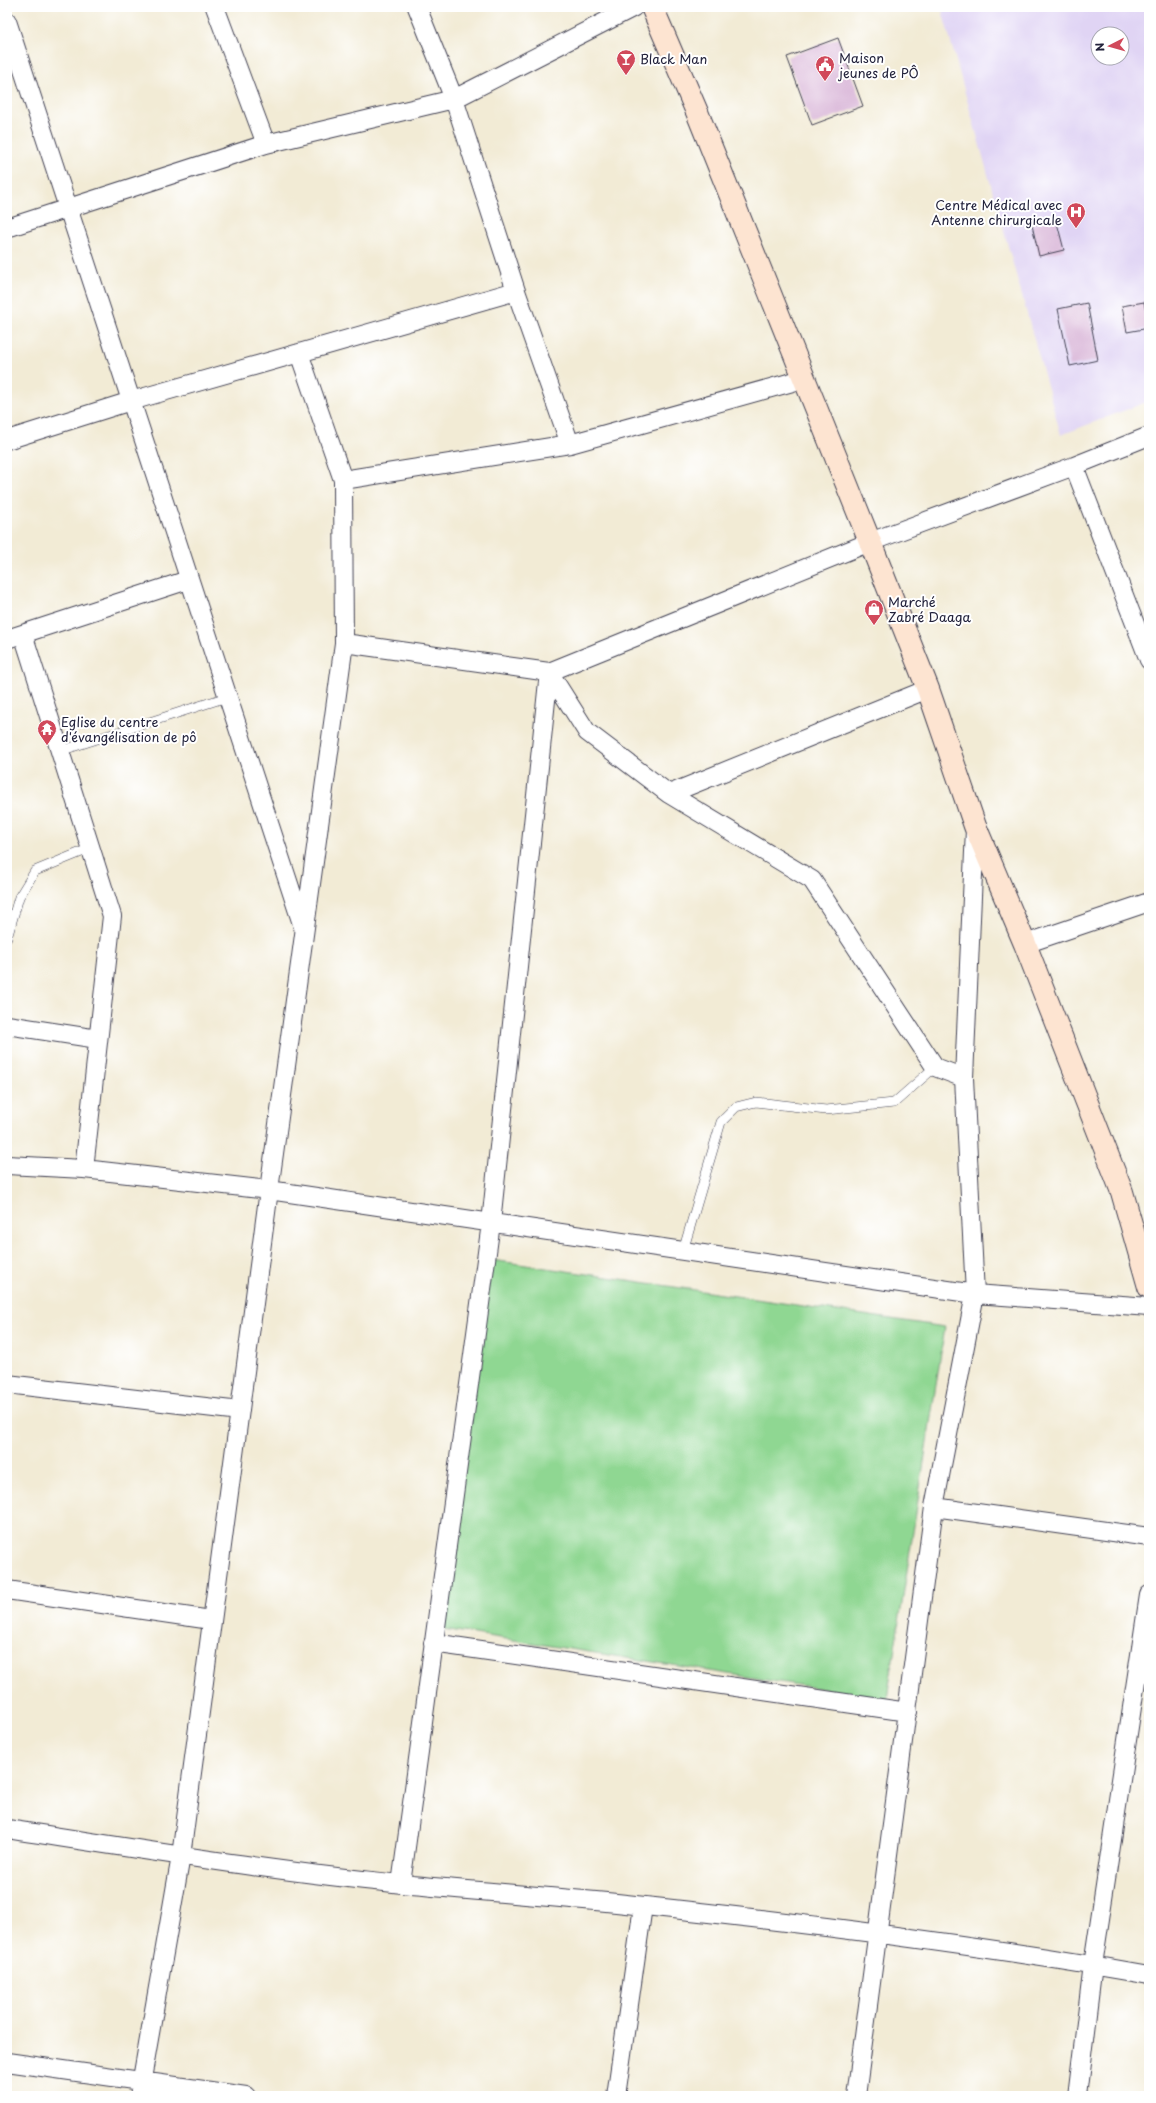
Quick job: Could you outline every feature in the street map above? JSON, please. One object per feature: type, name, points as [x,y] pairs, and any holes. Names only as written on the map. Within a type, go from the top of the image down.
[{"type":"main road","points":[[652,7],[697,112],[928,689],[975,826],[1025,944],[1122,1192],[1149,1287]]},
{"type":"street","points":[[215,7],[266,144]]},
{"type":"street","points":[[417,7],[454,99],[516,291],[570,444]]},
{"type":"street","points":[[7,228],[266,144],[454,99],[634,7]]},
{"type":"street","points":[[7,21],[188,580],[304,930]]},
{"type":"street","points":[[7,440],[131,401],[516,291]]},
{"type":"street","points":[[140,2089],[181,1856],[211,1620],[344,643],[343,480],[299,353]]},
{"type":"street","points":[[343,480],[570,444],[804,379]]},
{"type":"street","points":[[344,643],[549,672],[870,542],[1074,466],[1149,436]]},
{"type":"street","points":[[1074,466],[1149,660]]},
{"type":"street","points":[[84,1169],[112,916],[60,751],[15,637],[188,580]]},
{"type":"street","points":[[549,672],[587,732],[669,794],[812,880],[935,1067],[964,1078]]},
{"type":"street","points":[[401,1884],[491,1223],[549,672]]},
{"type":"street","points":[[669,794],[928,689]]},
{"type":"street","points":[[856,2096],[934,1507],[975,1294],[964,1078],[975,826]]},
{"type":"street","points":[[1025,944],[1149,902]]},
{"type":"street","points":[[7,1025],[98,1038]]},
{"type":"street","points":[[7,1165],[84,1169],[269,1190],[975,1294],[1149,1307]]},
{"type":"street","points":[[7,1384],[240,1411]]},
{"type":"street","points":[[934,1507],[1149,1537]]},
{"type":"street","points":[[7,1590],[211,1620]]},
{"type":"street","points":[[1077,2096],[1093,1965],[1149,1595]]},
{"type":"street","points":[[433,1643],[908,1712]]},
{"type":"street","points":[[7,1830],[181,1856],[401,1884],[643,1906],[878,1935],[1093,1965],[1149,1975]]},
{"type":"street","points":[[616,2096],[643,1906]]},
{"type":"street","points":[[7,2062],[140,2089],[246,2096]]},
{"type":"lane","points":[[60,751],[227,697]]},
{"type":"lane","points":[[7,938],[19,897],[35,871],[90,848]]},
{"type":"lane","points":[[683,1251],[721,1122],[736,1107],[756,1102],[826,1110],[894,1102],[935,1067]]},
{"type":"shaded area","name":"Centre Médical avec Antenne chirurgicale","points":[[941,7],[1149,7],[1149,401],[1061,435]]},
{"type":"green space","points":[[492,1260],[945,1327],[887,1699],[437,1628]]},
{"type":"building","name":"Maison jeunes de PÔ","points":[[838,38],[863,106],[812,125],[787,57]]},
{"type":"building","points":[[1056,219],[1064,250],[1039,256],[1032,225]]},
{"type":"building","points":[[1144,302],[1149,328],[1127,332],[1122,306]]},
{"type":"building","points":[[1087,303],[1098,360],[1070,366],[1058,309]]},
{"type":"place","name":"Black Man","points":[[626,76]]},
{"type":"place","name":"Maison jeunes de PÔ","points":[[825,82]]},
{"type":"place","name":"Centre Médical avec Antenne chirurgicale","points":[[1076,229]]},
{"type":"place","name":"Marché Zabré Daaga","points":[[874,626]]},
{"type":"place","name":"Eglise du centre d'évangélisation de pô","points":[[47,746]]}]
